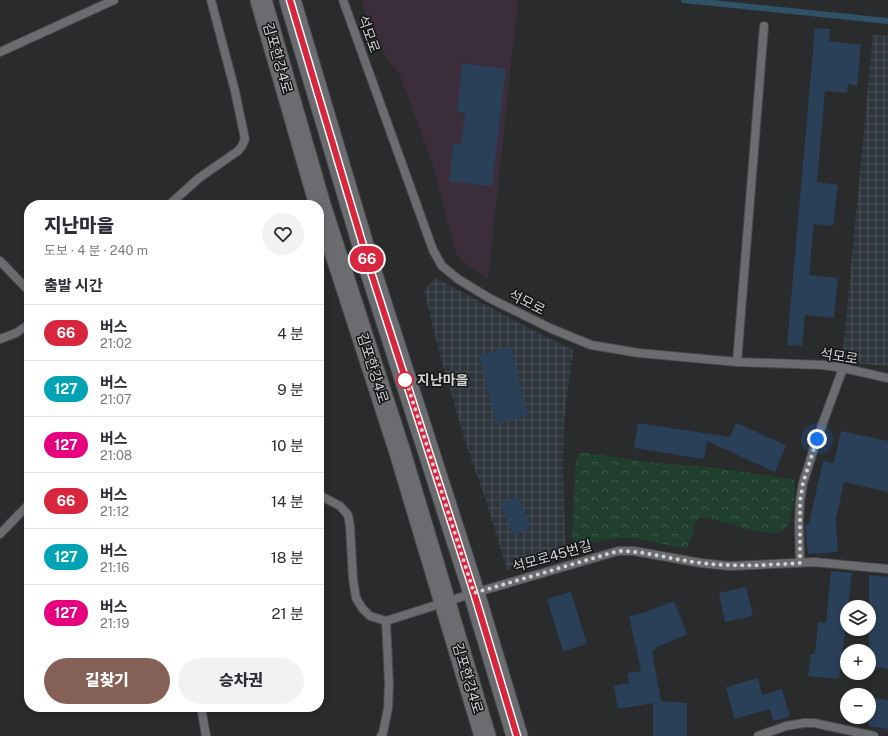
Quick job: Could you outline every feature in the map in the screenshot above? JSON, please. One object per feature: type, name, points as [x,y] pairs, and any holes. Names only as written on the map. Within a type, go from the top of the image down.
[{"type":"street","name":"김포한강4로","points":[[261,0],[319,200]]},
{"type":"street","name":"김포한강4로","points":[[290,0],[371,272],[474,593],[517,736]]},
{"type":"street","name":"김포한강4로","points":[[324,217],[399,449],[485,736]]},
{"type":"lane","points":[[0,52],[114,0]]},
{"type":"lane","points":[[175,200],[199,178],[238,151],[245,139],[235,91],[211,0]]},
{"type":"lane","name":"석모로","points":[[344,0],[433,250],[442,266],[458,279],[489,298],[552,329],[591,345],[639,353],[737,362],[823,365],[888,378]]},
{"type":"lane","points":[[737,362],[764,26]]},
{"type":"lane","points":[[0,261],[24,286]]},
{"type":"lane","points":[[0,339],[16,333],[24,327]]},
{"type":"lane","points":[[800,563],[799,515],[803,483],[817,439],[843,368]]},
{"type":"lane","points":[[324,497],[340,506],[348,515],[356,598],[362,608],[370,616],[386,621],[389,684],[388,702],[383,733],[381,736]]},
{"type":"lane","points":[[0,534],[24,509]]},
{"type":"lane","name":"석모로45번길","points":[[386,621],[474,593],[618,551],[634,551],[701,563],[730,566],[836,563],[888,569]]},
{"type":"lane","points":[[202,712],[206,736]]},
{"type":"lane","points":[[758,736],[786,726],[814,723],[874,736]]},
{"type":"shaded area","points":[[361,0],[518,0],[488,280],[464,263],[456,254],[434,169],[400,75],[374,41]]},
{"type":"shaded area","points":[[873,35],[888,36],[888,366],[842,362]]},
{"type":"shaded area","points":[[436,278],[573,350],[564,420],[563,466],[565,545],[562,551],[556,556],[507,570],[486,500],[466,444],[437,344],[424,290]]},
{"type":"green space","points":[[579,453],[655,463],[711,467],[794,480],[795,486],[793,508],[790,519],[786,528],[780,532],[770,533],[720,521],[700,518],[695,522],[693,534],[687,548],[634,538],[618,538],[577,545],[572,536],[576,459]]},
{"type":"building","points":[[815,28],[830,29],[829,41],[861,45],[857,86],[848,84],[847,93],[825,91],[817,182],[838,185],[833,226],[814,224],[809,275],[838,278],[834,318],[805,315],[802,346],[787,345]]},
{"type":"building","points":[[462,63],[506,69],[492,186],[449,181],[453,144],[461,144],[465,113],[457,112]]},
{"type":"building","points":[[511,347],[528,416],[496,424],[479,355]]},
{"type":"building","points":[[638,423],[730,437],[736,423],[786,445],[775,472],[707,441],[704,459],[634,448]]},
{"type":"building","points":[[841,431],[888,441],[888,492],[844,482],[836,519],[838,552],[808,554],[805,525],[809,524],[823,461],[834,463]]},
{"type":"building","points":[[518,496],[531,527],[513,535],[500,503]]},
{"type":"building","points":[[831,571],[852,573],[849,600],[840,600],[840,636],[845,636],[844,644],[840,644],[839,679],[808,676],[811,654],[815,654],[818,622],[826,623]]},
{"type":"building","points":[[869,575],[888,577],[888,669],[876,667],[876,644],[869,644],[869,636],[876,636],[876,600],[869,600]]},
{"type":"building","points":[[746,587],[753,616],[725,622],[719,593]]},
{"type":"building","points":[[571,592],[587,644],[563,651],[547,599]]},
{"type":"building","points":[[674,601],[687,634],[655,648],[655,650],[652,651],[661,701],[687,703],[687,736],[653,736],[653,703],[618,709],[614,686],[629,683],[627,673],[641,671],[629,616],[643,613]]},
{"type":"building","points":[[758,678],[762,695],[782,689],[790,717],[773,721],[770,709],[734,719],[726,687]]},
{"type":"building","points":[[876,698],[888,700],[888,729],[869,726],[869,724],[876,724]]},
{"type":"waterway","points":[[684,0],[888,21]]},
{"type":"bus line","name":"66","points":[[290,0],[371,272],[474,593],[517,736]]},
{"type":"place","name":"지난마을","points":[[405,380]]},
{"type":"route","points":[[405,380],[404,374],[474,593],[618,551],[650,553],[701,563],[730,566],[800,563],[800,501],[803,483],[817,439]]}]
